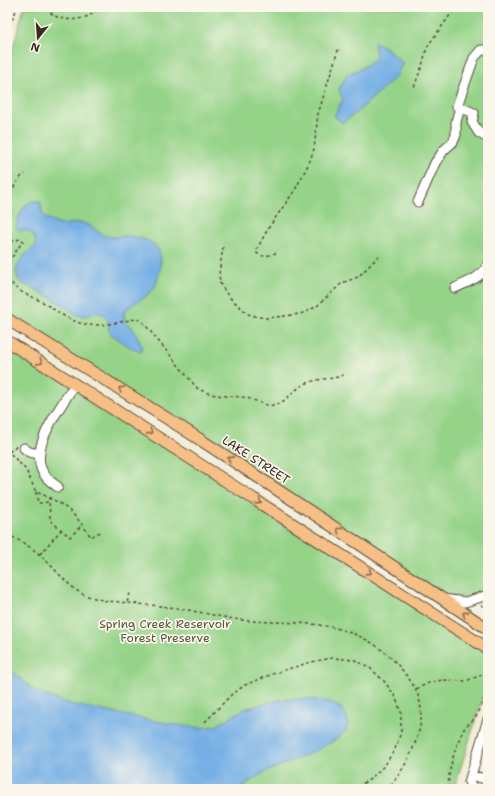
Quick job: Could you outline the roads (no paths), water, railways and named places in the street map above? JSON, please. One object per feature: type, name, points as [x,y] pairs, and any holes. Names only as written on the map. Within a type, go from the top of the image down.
[{"type":"main road","name":"LAKE STREET","points":[[7,319],[264,481],[488,629]]},
{"type":"main road","points":[[7,342],[488,649]]},
{"type":"main road","points":[[75,384],[85,367]]},
{"type":"main road","points":[[477,641],[488,629]]},
{"type":"street","points":[[488,50],[481,50],[474,58],[457,106],[474,113],[472,122],[480,133],[488,138]]},
{"type":"street","points":[[418,202],[435,163],[444,150],[453,142],[456,135],[456,122],[460,107]]},
{"type":"street","points":[[455,288],[478,277],[484,272],[488,265]]},
{"type":"street","points":[[58,487],[45,476],[39,460],[42,443],[49,427],[75,384]]},
{"type":"street","points":[[22,445],[29,452],[40,454]]},
{"type":"street","points":[[442,598],[465,602],[488,595]]},
{"type":"street","points":[[473,789],[469,782],[488,718]]},
{"type":"street","points":[[471,775],[488,780]]},
{"type":"water","points":[[374,41],[386,48],[403,63],[395,78],[357,112],[342,123],[334,116],[343,99],[339,90],[347,74],[359,70],[376,58]]},
{"type":"water","points":[[39,201],[44,217],[57,224],[64,225],[82,223],[89,225],[106,236],[127,236],[140,238],[156,246],[161,260],[157,281],[148,295],[124,312],[125,322],[132,327],[139,339],[142,348],[141,352],[129,347],[111,334],[109,331],[108,320],[104,314],[97,313],[84,316],[77,315],[52,298],[18,280],[16,272],[17,267],[22,258],[36,245],[32,234],[25,230],[21,231],[17,229],[16,226],[25,207],[30,202]]},
{"type":"water","points":[[7,667],[34,690],[52,698],[70,704],[171,724],[200,728],[216,726],[244,709],[287,699],[310,699],[325,701],[342,709],[348,721],[346,731],[332,742],[313,752],[266,772],[240,789],[7,789]]},
{"type":"park label","name":"Spring Creek Reservoir Forest Preserve","points":[[165,631]]}]
